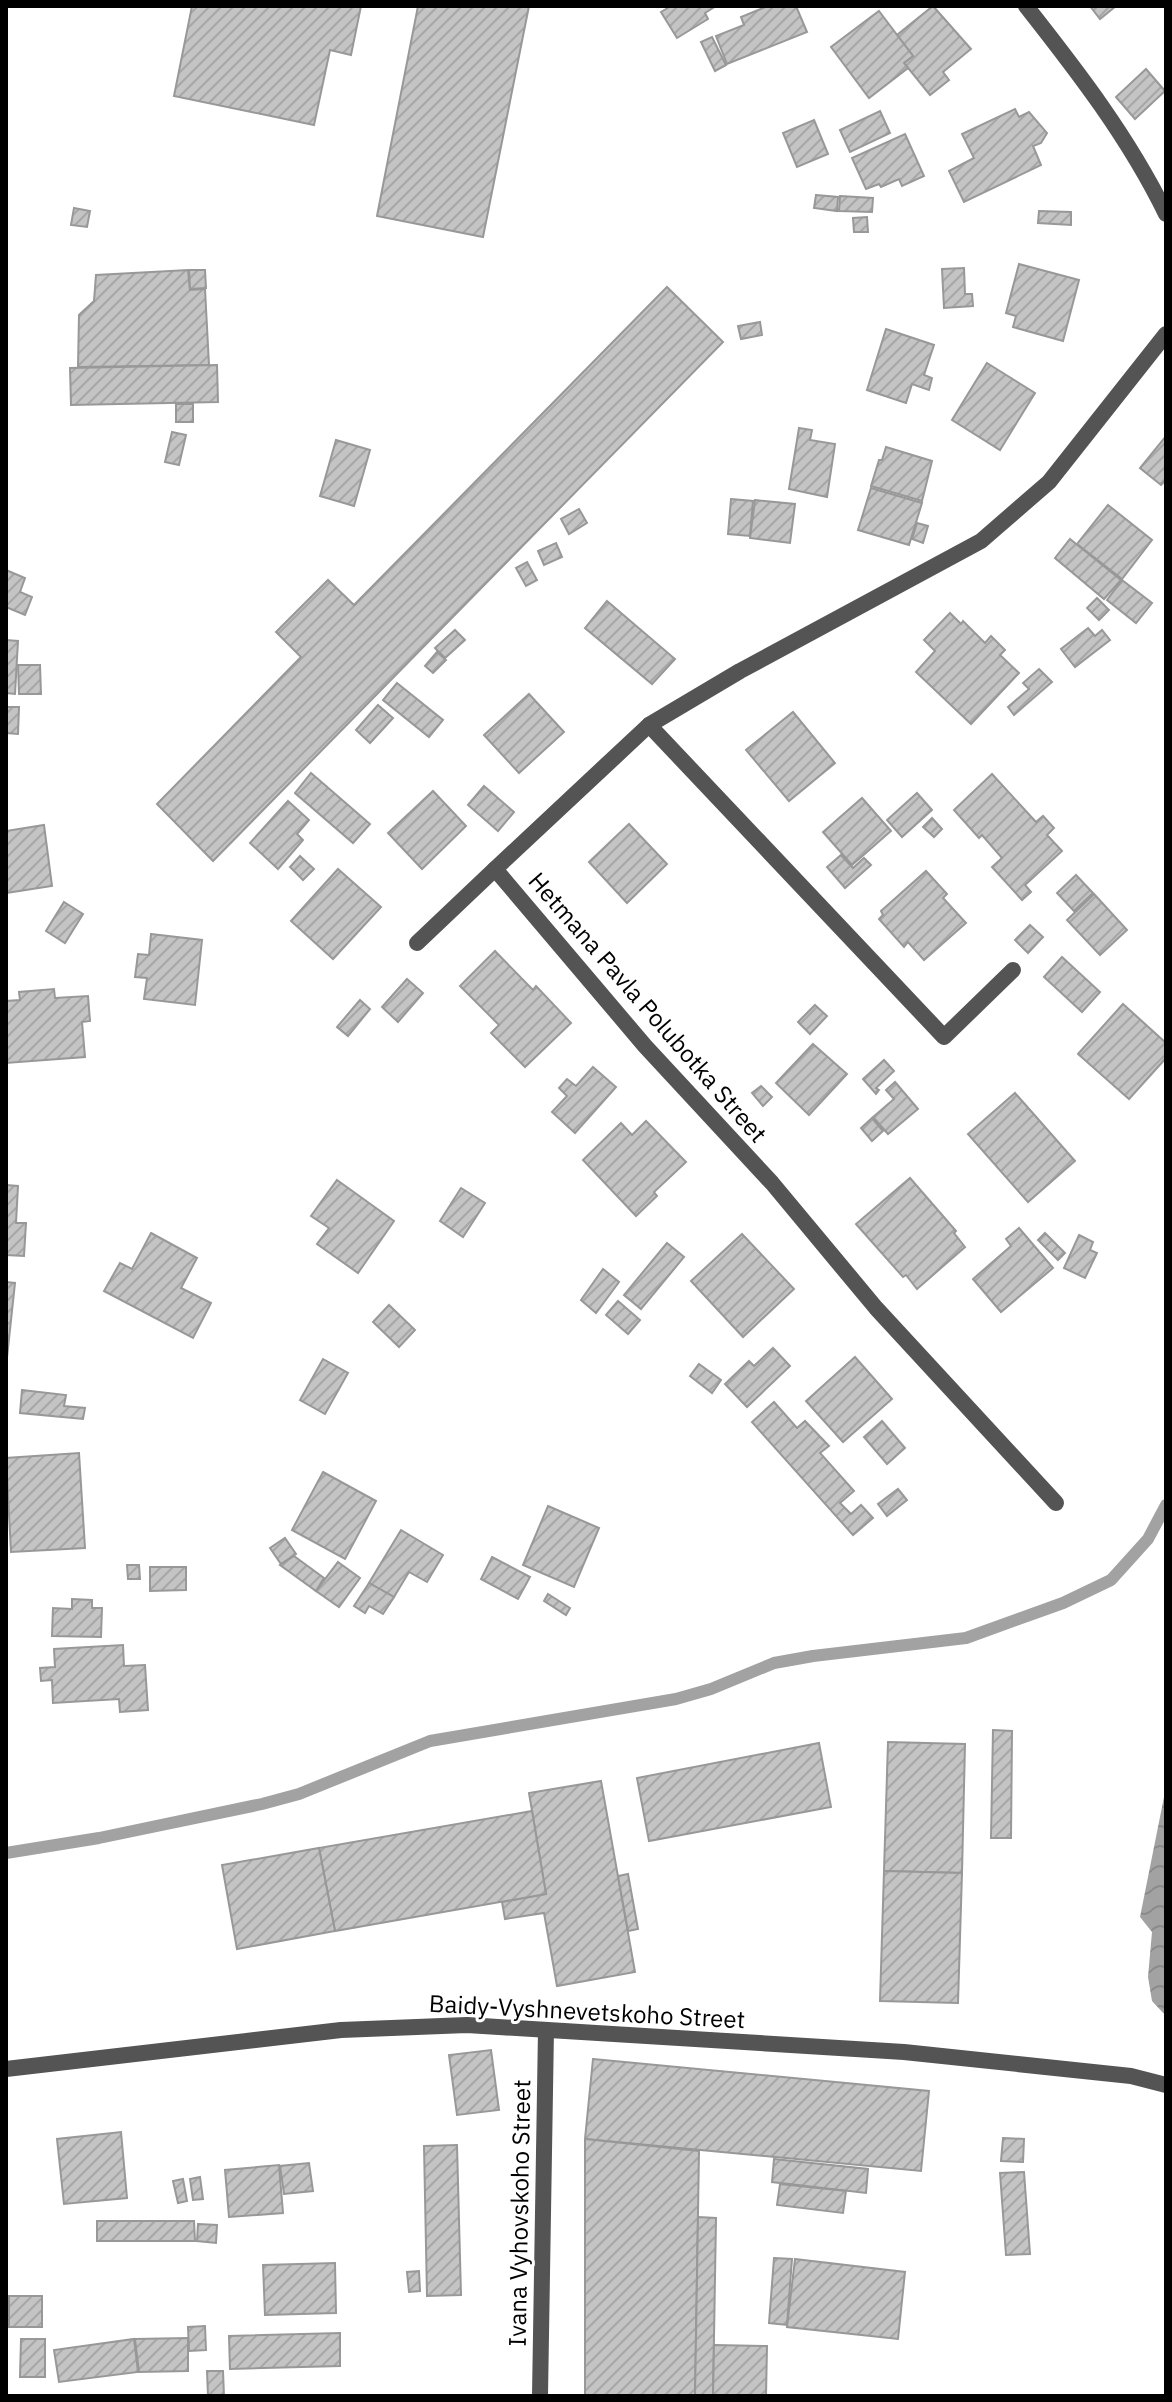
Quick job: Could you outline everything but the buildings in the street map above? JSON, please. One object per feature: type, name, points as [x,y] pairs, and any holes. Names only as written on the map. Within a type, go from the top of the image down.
[{"type":"street","points":[[1026,6],[1086,83],[1150,181],[1166,214]]},
{"type":"street","name":"Hetmana Pavla Polubotka Street","points":[[1056,1503],[876,1308],[772,1183],[645,1046],[495,869],[649,725],[740,671],[981,541],[1049,482],[1166,334]]},
{"type":"street","points":[[649,725],[944,1037],[1013,970]]},
{"type":"street","points":[[417,943],[495,869]]},
{"type":"street","name":"Baidy-Vyshnevetskoho Street","points":[[6,2069],[341,2030],[467,2025],[904,2052],[1131,2076],[1166,2085]]},
{"type":"street","name":"Ivana Vyhovskoho Street","points":[[540,2396],[546,2030]]},
{"type":"water","points":[[1166,1787],[1166,2016],[1152,2001],[1148,1977],[1152,1932],[1140,1917]]},
{"type":"waterway","points":[[6,1853],[99,1838],[262,1804],[299,1794],[430,1741],[676,1699],[711,1689],[774,1663],[966,1638],[1063,1603],[1111,1580],[1148,1539],[1166,1505]]}]
